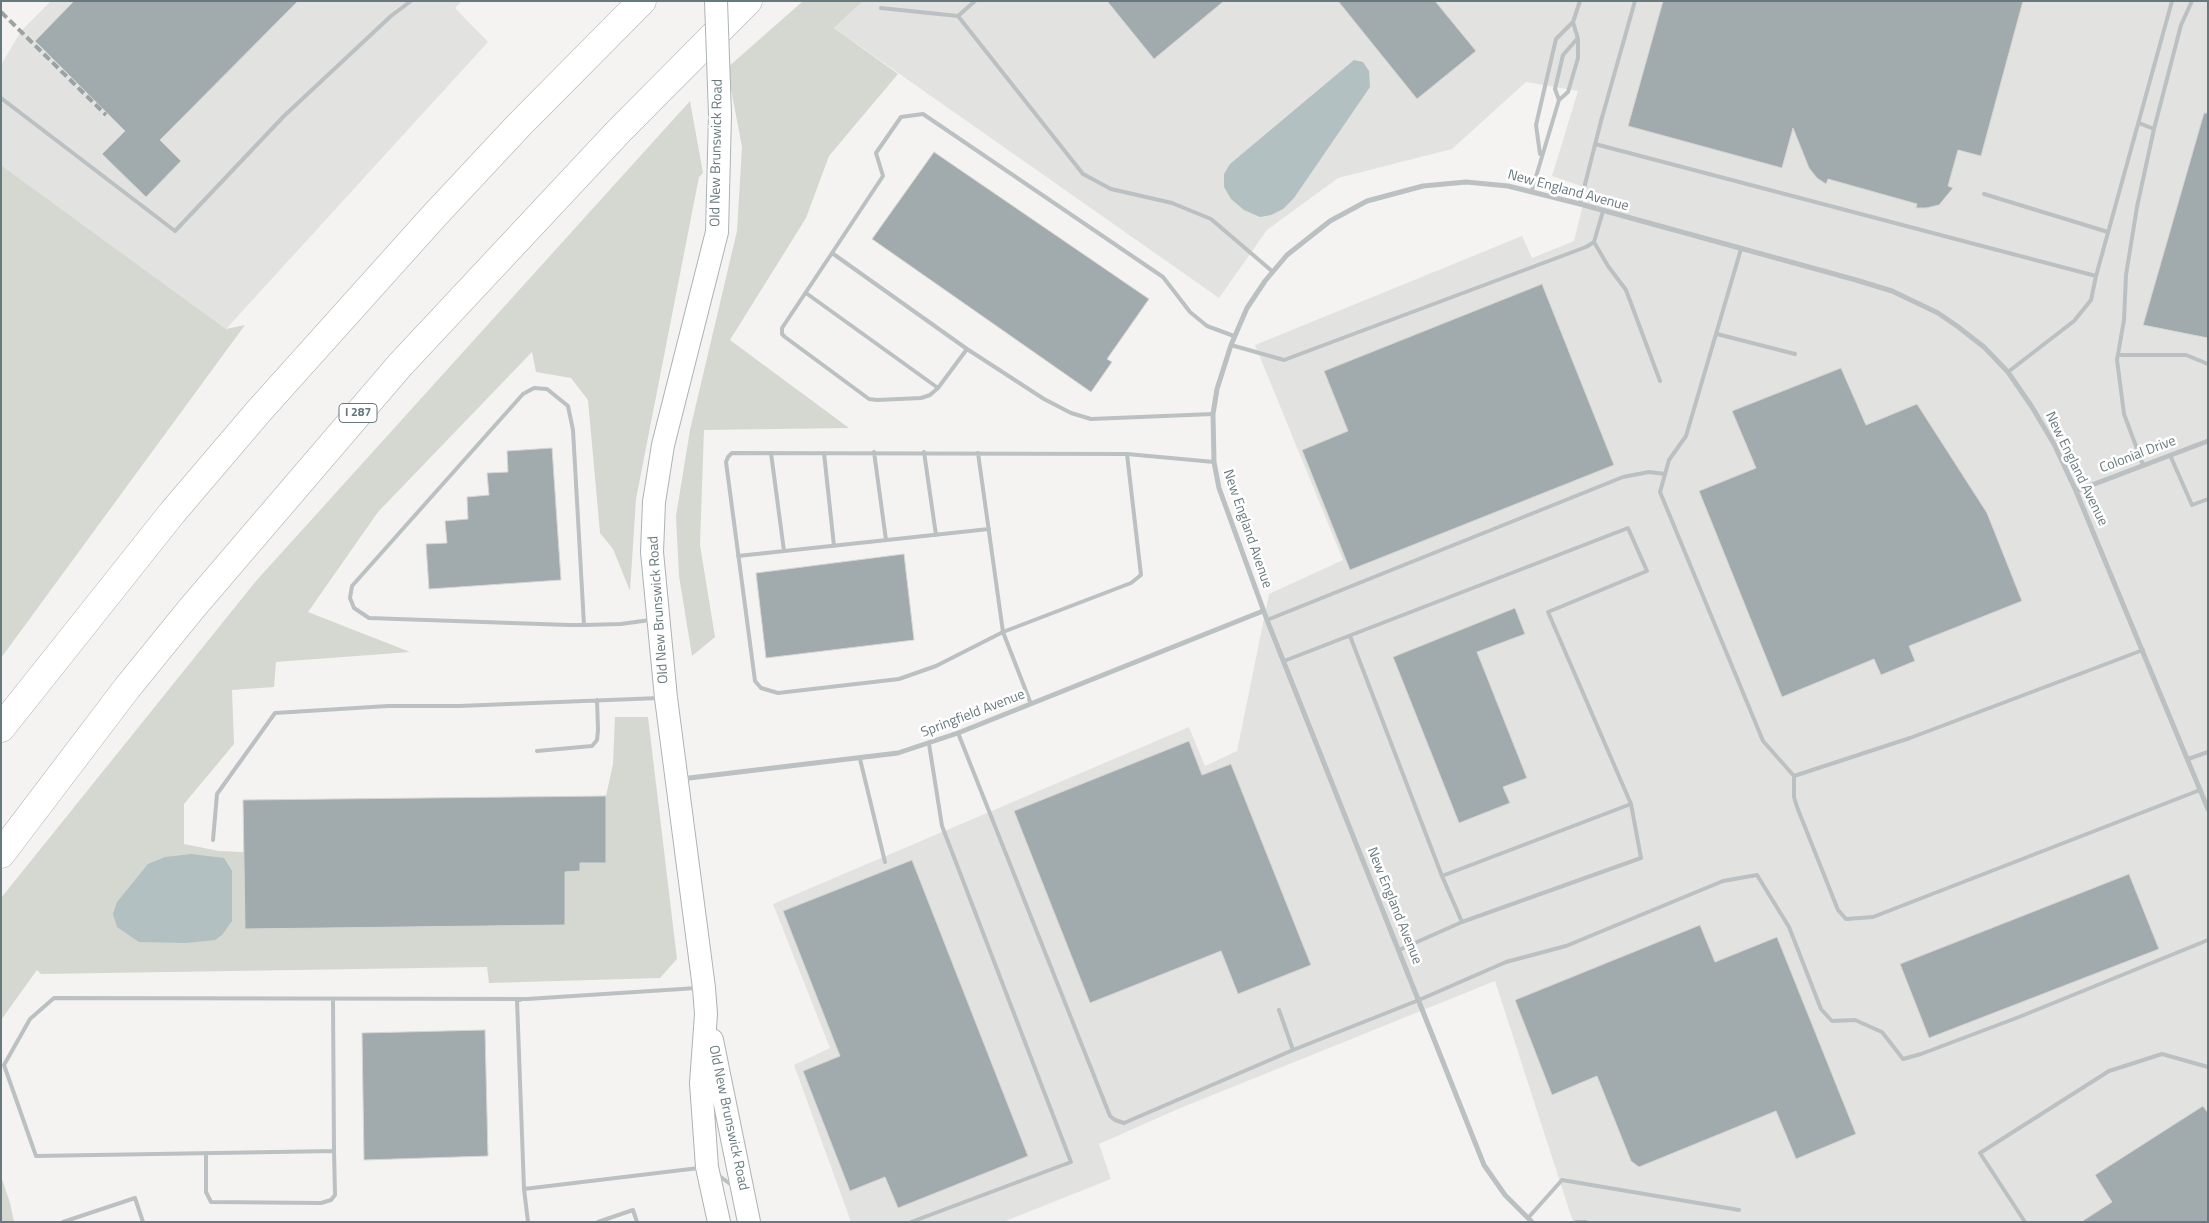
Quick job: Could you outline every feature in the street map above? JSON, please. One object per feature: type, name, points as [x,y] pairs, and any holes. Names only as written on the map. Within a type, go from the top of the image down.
[{"type":"highway","points":[[1,728],[172,513],[264,405],[441,209],[519,126],[642,1]]},
{"type":"highway","name":"I 287","points":[[1,854],[127,688],[192,608],[400,365],[618,132],[748,1]]},
{"type":"main road","name":"Old New Brunswick Road","points":[[716,1],[720,115],[717,232],[663,445],[654,502],[652,552],[666,698],[706,1014],[749,1222]]},
{"type":"main road","name":"Old New Brunswick Road","points":[[706,1014],[701,1084],[707,1167],[719,1222]]},
{"type":"street","name":"New England Avenue","points":[[1530,1220],[1505,1195],[1484,1165],[1267,620],[1219,488],[1214,462],[1213,414],[1217,389],[1234,336],[1247,308],[1287,256],[1314,232],[1346,211],[1374,199],[1402,191],[1444,183],[1487,183],[1532,190],[1892,291],[1957,326],[1984,347],[2008,372],[2050,436],[2076,491],[2208,809]]},
{"type":"street","name":"Colonial Drive","points":[[2076,491],[2208,441]]},
{"type":"street","name":"Springfield Avenue","points":[[676,780],[898,753],[958,733],[1264,611]]},
{"type":"lane","points":[[1,98],[175,231],[284,116],[391,16],[411,1]]},
{"type":"lane","points":[[958,16],[975,1]]},
{"type":"lane","points":[[1541,156],[1536,125],[1544,85],[1556,39],[1573,22],[1580,1]]},
{"type":"lane","points":[[1580,204],[1635,1]]},
{"type":"lane","points":[[2008,372],[2074,321],[2091,300],[2172,1]]},
{"type":"lane","points":[[2143,465],[2124,414],[2118,355],[2124,320],[2128,265],[2137,207],[2154,129],[2181,25],[2192,1]]},
{"type":"lane","points":[[881,8],[958,16],[1083,174],[1111,189],[1172,203],[1211,219],[1273,272]]},
{"type":"lane","points":[[1532,190],[1541,156],[1560,100],[1568,92],[1578,58],[1578,39],[1573,22]]},
{"type":"lane","points":[[1560,100],[1555,89],[1564,55],[1578,39]]},
{"type":"lane","points":[[967,349],[938,388],[930,395],[921,398],[877,400],[869,398],[782,334],[782,328],[883,176],[876,153],[901,117],[923,114],[1163,277],[1190,312],[1207,326],[1234,336]]},
{"type":"lane","points":[[2139,123],[2154,129]]},
{"type":"lane","points":[[1595,144],[2096,276]]},
{"type":"lane","points":[[1984,194],[2108,232]]},
{"type":"lane","points":[[1231,345],[1284,360],[1586,247],[1594,242],[1603,211]]},
{"type":"lane","points":[[1594,242],[1608,266],[1626,290],[1660,382]]},
{"type":"lane","points":[[1741,249],[1686,436],[1669,460],[1660,492],[1763,741],[1794,776],[1794,797],[1800,816],[1838,910],[1846,919],[1873,917],[2200,790]]},
{"type":"lane","points":[[832,253],[967,349],[1044,399],[1071,413],[1091,419],[1213,414]]},
{"type":"lane","points":[[806,293],[938,388]]},
{"type":"lane","points":[[1717,334],[1795,354]]},
{"type":"lane","points":[[2118,355],[2186,355],[2208,364]]},
{"type":"lane","points":[[584,625],[573,430],[568,406],[547,389],[534,388],[523,394],[352,586],[350,598],[354,608],[369,618],[584,625],[621,624],[658,619]]},
{"type":"lane","points":[[874,452],[886,540]]},
{"type":"lane","points":[[924,452],[936,535]]},
{"type":"lane","points":[[1127,454],[1141,575],[1130,583],[1003,632],[936,666],[899,679],[778,693],[761,688],[755,681],[726,462],[732,453],[978,452],[1127,454],[1214,462]]},
{"type":"lane","points":[[978,452],[1003,632],[1030,704]]},
{"type":"lane","points":[[771,453],[784,551]]},
{"type":"lane","points":[[824,453],[834,546]]},
{"type":"lane","points":[[2170,455],[2192,505],[2208,499]]},
{"type":"lane","points":[[1267,620],[1623,476],[1649,472],[1665,474]]},
{"type":"lane","points":[[1284,661],[1628,528],[1647,571],[1548,612],[1631,804],[1641,858],[1462,922],[1399,950]]},
{"type":"lane","points":[[738,556],[988,529]]},
{"type":"lane","points":[[1350,636],[1442,876],[1462,922]]},
{"type":"lane","points":[[1794,776],[1910,738],[2143,650]]},
{"type":"lane","points":[[213,840],[217,794],[275,713],[388,706],[459,706],[666,698]]},
{"type":"lane","points":[[537,751],[592,746],[597,740],[597,700]]},
{"type":"lane","points":[[958,733],[1110,1116],[1124,1123],[1293,1050],[1419,1000],[1506,962],[1566,946],[1723,881],[1757,876],[1789,927],[1821,1008],[1832,1021],[1855,1020],[1882,1032],[1903,1059],[1921,1054],[2001,1023],[2208,940]]},
{"type":"lane","points":[[911,1222],[1071,1162],[942,826],[929,744]]},
{"type":"lane","points":[[2188,759],[2208,752]]},
{"type":"lane","points":[[860,759],[885,862]]},
{"type":"lane","points":[[1442,876],[1631,804]]},
{"type":"lane","points":[[528,1222],[524,1189],[517,1000],[704,988]]},
{"type":"lane","points":[[334,1151],[36,1156],[4,1065],[30,1020],[54,998],[529,999]]},
{"type":"lane","points":[[206,1153],[206,1192],[211,1202],[321,1203],[331,1200],[335,1196],[333,999]]},
{"type":"lane","points":[[1279,1010],[1293,1050]]},
{"type":"lane","points":[[2025,1222],[1980,1153],[2109,1071],[2162,1054],[2208,1067]]},
{"type":"lane","points":[[524,1189],[707,1167],[744,1194]]},
{"type":"lane","points":[[1530,1220],[1562,1180],[1739,1210]]},
{"type":"lane","points":[[63,1222],[135,1198],[143,1222]]},
{"type":"lane","points":[[598,1222],[633,1210],[637,1222]]},
{"type":"lane","points":[[1576,1222],[1586,1222]]},
{"type":"shaded area","points":[[51,1],[462,1],[455,8],[488,42],[226,329],[1,165],[1,65],[21,31]]},
{"type":"shaded area","points":[[803,1],[863,1],[834,28],[898,74],[829,156],[806,218],[730,340],[849,428],[704,430],[700,545],[715,637],[692,656],[679,576],[676,516],[690,430],[737,231],[742,147],[727,68]]},
{"type":"shaded area","points":[[863,1],[2208,1],[2208,1222],[1573,1222],[1495,981],[1178,1109],[1099,1144],[1111,1179],[1003,1222],[851,1222],[794,1065],[830,1048],[773,904],[1189,727],[1205,766],[1237,751],[1269,594],[1343,560],[1255,345],[1522,236],[1532,258],[1574,241],[1587,188],[1552,176],[1578,91],[1526,82],[1452,149],[1338,178],[1267,230],[1219,298],[834,28]]},
{"type":"shaded area","points":[[1354,60],[1363,62],[1369,71],[1370,87],[1294,198],[1283,209],[1271,215],[1260,217],[1244,210],[1231,199],[1224,187],[1224,174],[1230,164]]},
{"type":"shaded area","points":[[690,101],[703,173],[699,177],[636,499],[630,591],[613,549],[600,533],[588,400],[571,378],[536,372],[532,352],[378,512],[308,612],[410,652],[276,662],[274,687],[232,690],[234,744],[184,804],[184,844],[219,851],[244,852],[245,929],[565,925],[565,872],[580,871],[580,863],[606,862],[606,796],[613,764],[615,717],[648,717],[677,959],[660,978],[489,983],[487,967],[41,974],[37,970],[1,1020],[1,898],[256,581]]},
{"type":"shaded area","points":[[1,165],[226,329],[245,325],[1,658]]},
{"type":"shaded area","points":[[191,854],[224,858],[232,871],[232,921],[222,935],[215,940],[186,943],[139,942],[117,927],[113,914],[117,902],[148,864],[165,857]]},
{"type":"shaded area","points":[[1,1176],[10,1203],[14,1222],[1,1222]]},
{"type":"building","points":[[74,1],[298,1],[160,140],[181,161],[146,197],[102,154],[125,131],[35,41]]},
{"type":"building","points":[[1107,1],[1224,1],[1154,59]]},
{"type":"building","points":[[1338,1],[1435,1],[1476,51],[1417,99]]},
{"type":"building","points":[[1663,1],[2023,1],[1981,156],[1958,150],[1948,186],[1953,188],[1939,205],[1916,208],[1917,204],[1828,179],[1826,184],[1817,178],[1809,168],[1793,128],[1782,168],[1628,126]]},
{"type":"building","points":[[2204,113],[2208,113],[2208,338],[2143,325]]},
{"type":"building","points":[[934,152],[1149,299],[1107,359],[1112,362],[1091,392],[872,239]]},
{"type":"building","points":[[1542,284],[1614,465],[1350,570],[1302,450],[1348,431],[1324,371]]},
{"type":"building","points":[[1841,368],[1866,425],[1917,404],[1987,513],[2022,601],[1909,646],[1915,661],[1881,675],[1874,659],[1782,697],[1699,491],[1756,468],[1732,411]]},
{"type":"building","points":[[552,448],[561,580],[429,589],[426,544],[447,543],[445,521],[468,519],[467,497],[489,495],[487,473],[508,472],[507,451]]},
{"type":"building","points":[[904,554],[914,640],[766,658],[756,573]]},
{"type":"building","points":[[1515,608],[1525,634],[1477,652],[1527,778],[1503,787],[1510,803],[1459,823],[1393,657]]},
{"type":"building","points":[[1189,741],[1202,775],[1231,764],[1311,965],[1238,994],[1221,951],[1090,1003],[1014,811]]},
{"type":"building","points":[[606,796],[606,863],[580,863],[580,871],[565,872],[565,925],[245,929],[243,800]]},
{"type":"building","points":[[912,860],[1028,1156],[898,1208],[885,1177],[850,1191],[803,1071],[840,1056],[783,911]]},
{"type":"building","points":[[2129,874],[2159,949],[1929,1038],[1900,964]]},
{"type":"building","points":[[1700,925],[1715,962],[1777,937],[1856,1134],[1796,1159],[1776,1111],[1639,1167],[1631,1161],[1597,1076],[1552,1095],[1515,1000]]},
{"type":"building","points":[[485,1030],[488,1156],[364,1160],[362,1033]]},
{"type":"building","points":[[2203,1106],[2208,1113],[2208,1222],[2081,1222],[2112,1202],[2095,1175]]},
{"type":"railway","points":[[1,12],[106,115]]}]
